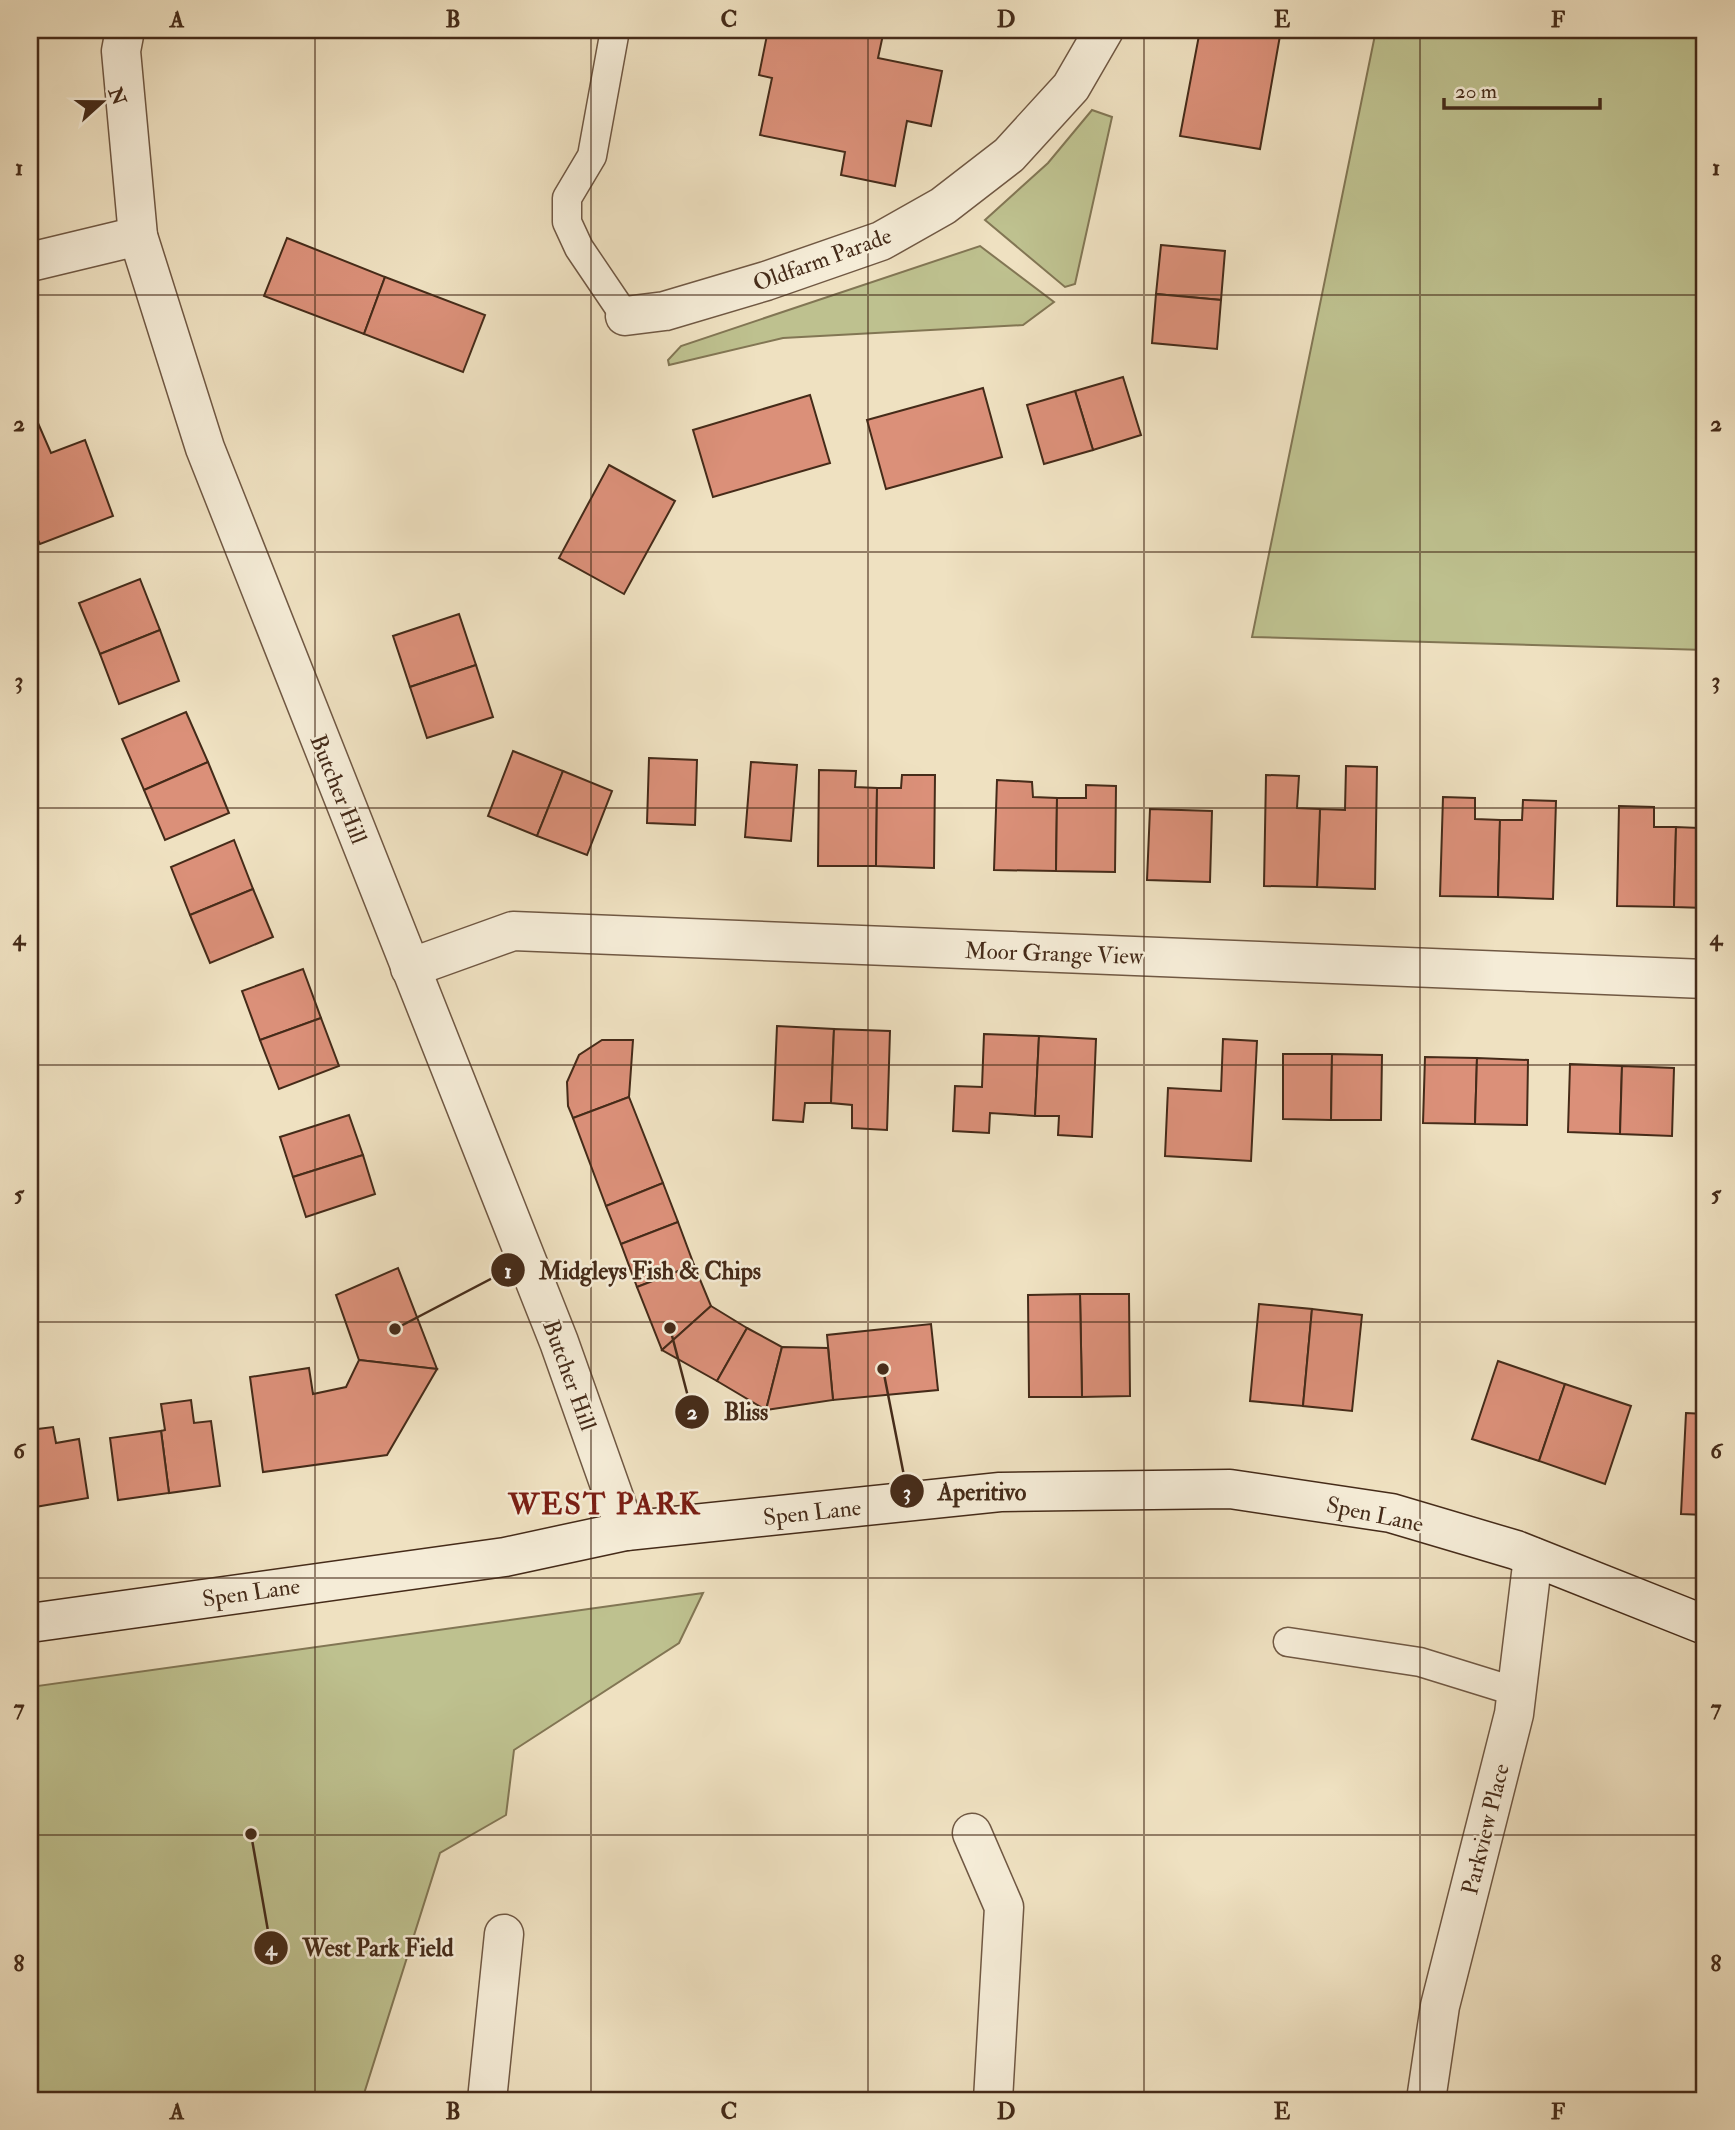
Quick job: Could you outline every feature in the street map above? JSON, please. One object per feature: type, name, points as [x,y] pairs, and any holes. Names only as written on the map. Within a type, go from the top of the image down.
[{"type":"street","name":"Butcher Hill","points":[[125,30],[121,51],[138,236],[205,448],[559,1342],[626,1531]]},
{"type":"street","name":"Oldfarm Parade","points":[[625,316],[665,311],[766,281],[881,240],[943,206],[1009,155],[1054,106],[1071,87],[1104,30]]},
{"type":"street","points":[[30,262],[138,236]]},
{"type":"street","name":"Moor Grange View","points":[[410,968],[513,931],[1705,979]]},
{"type":"street","name":"Spen Lane","points":[[30,1623],[505,1557],[626,1531],[1000,1492],[1230,1489],[1391,1513],[1532,1557],[1705,1625]]},
{"type":"street","name":"Parkview Place","points":[[1426,2100],[1440,2006],[1517,1692],[1532,1557]]},
{"type":"street","points":[[972,1833],[1004,1908],[993,2100]]},
{"type":"street","points":[[486,2100],[504,1934]]},
{"type":"lane","points":[[615,30],[592,156],[567,198],[567,222],[579,248],[625,316]]},
{"type":"lane","points":[[1289,1642],[1420,1662],[1517,1692]]},
{"type":"green space","points":[[1376,30],[1705,30],[1705,650],[1252,637]]},
{"type":"green space","points":[[1092,110],[1112,117],[1075,284],[1065,287],[985,220],[1048,163]]},
{"type":"green space","points":[[980,246],[1054,302],[1023,325],[783,338],[669,365],[668,360],[681,346]]},
{"type":"green space","points":[[703,1593],[679,1643],[514,1750],[506,1815],[440,1853],[362,2100],[30,2100],[30,1687]]},
{"type":"building","points":[[768,30],[804,35],[805,30],[884,30],[878,58],[942,71],[931,126],[907,121],[895,186],[841,175],[845,152],[760,135],[772,78],[759,75]]},
{"type":"building","points":[[1200,30],[1281,30],[1260,149],[1180,136]]},
{"type":"building","points":[[287,238],[385,277],[364,334],[264,296]]},
{"type":"building","points":[[1161,245],[1225,251],[1221,300],[1156,294]]},
{"type":"building","points":[[385,277],[485,315],[463,372],[364,334]]},
{"type":"building","points":[[1156,294],[1221,300],[1217,349],[1152,343]]},
{"type":"building","points":[[1123,377],[1141,435],[1093,450],[1075,391]]},
{"type":"building","points":[[983,388],[1002,457],[886,489],[867,420]]},
{"type":"building","points":[[1075,391],[1093,450],[1044,464],[1027,405]]},
{"type":"building","points":[[810,395],[830,463],[713,497],[693,430]]},
{"type":"building","points":[[31,407],[51,453],[85,440],[113,516],[40,544],[30,525]]},
{"type":"building","points":[[609,465],[675,501],[624,594],[559,558]]},
{"type":"building","points":[[140,579],[160,630],[100,654],[79,603]]},
{"type":"building","points":[[459,614],[476,665],[410,687],[393,636]]},
{"type":"building","points":[[160,630],[179,681],[119,704],[100,654]]},
{"type":"building","points":[[476,665],[493,717],[427,738],[410,687]]},
{"type":"building","points":[[186,712],[208,762],[144,790],[122,739]]},
{"type":"building","points":[[513,751],[563,771],[537,836],[488,816]]},
{"type":"building","points":[[649,758],[697,760],[695,825],[647,823]]},
{"type":"building","points":[[208,762],[229,813],[165,840],[144,790]]},
{"type":"building","points":[[751,762],[797,765],[791,841],[745,837]]},
{"type":"building","points":[[1346,766],[1377,767],[1375,889],[1317,887],[1320,809],[1345,810]]},
{"type":"building","points":[[819,770],[856,771],[855,787],[877,788],[876,866],[818,866]]},
{"type":"building","points":[[563,771],[612,791],[587,855],[537,836]]},
{"type":"building","points":[[902,775],[935,775],[934,868],[876,866],[877,788],[901,788]]},
{"type":"building","points":[[1266,775],[1299,776],[1297,808],[1320,809],[1317,887],[1264,886]]},
{"type":"building","points":[[997,780],[1032,782],[1033,797],[1057,798],[1056,871],[994,870]]},
{"type":"building","points":[[1086,785],[1116,786],[1115,872],[1056,871],[1057,798],[1086,798]]},
{"type":"building","points":[[1443,797],[1475,798],[1475,819],[1500,820],[1498,897],[1440,896]]},
{"type":"building","points":[[1523,800],[1556,801],[1553,899],[1498,897],[1500,820],[1522,820]]},
{"type":"building","points":[[1619,806],[1654,807],[1654,827],[1676,827],[1674,907],[1617,906]]},
{"type":"building","points":[[1150,809],[1212,811],[1210,882],[1147,880]]},
{"type":"building","points":[[1699,811],[1705,811],[1705,908],[1674,907],[1676,827],[1699,828]]},
{"type":"building","points":[[234,840],[253,889],[190,915],[171,867]]},
{"type":"building","points":[[253,889],[273,937],[210,963],[190,915]]},
{"type":"building","points":[[303,969],[321,1018],[260,1040],[242,991]]},
{"type":"building","points":[[321,1018],[339,1066],[279,1089],[260,1040]]},
{"type":"building","points":[[777,1026],[834,1029],[831,1103],[805,1103],[803,1122],[773,1120]]},
{"type":"building","points":[[834,1029],[890,1031],[887,1130],[852,1128],[852,1105],[831,1103]]},
{"type":"building","points":[[984,1034],[1039,1036],[1035,1116],[990,1113],[989,1133],[953,1131],[955,1086],[982,1087]]},
{"type":"building","points":[[1039,1036],[1096,1039],[1092,1137],[1058,1135],[1059,1116],[1035,1116]]},
{"type":"building","points":[[1223,1039],[1257,1041],[1251,1161],[1165,1156],[1168,1088],[1221,1091]]},
{"type":"building","points":[[602,1040],[633,1040],[629,1097],[573,1118],[568,1106],[567,1082],[579,1055]]},
{"type":"building","points":[[1283,1054],[1332,1054],[1331,1120],[1283,1119]]},
{"type":"building","points":[[1332,1054],[1382,1055],[1381,1120],[1331,1120]]},
{"type":"building","points":[[1425,1057],[1477,1058],[1475,1124],[1423,1123]]},
{"type":"building","points":[[1477,1058],[1528,1060],[1527,1125],[1475,1124]]},
{"type":"building","points":[[1570,1064],[1622,1066],[1620,1134],[1568,1132]]},
{"type":"building","points":[[1622,1066],[1674,1068],[1672,1136],[1620,1134]]},
{"type":"building","points":[[629,1097],[663,1183],[606,1206],[573,1118]]},
{"type":"building","points":[[349,1115],[363,1155],[293,1177],[280,1137]]},
{"type":"building","points":[[363,1155],[375,1194],[306,1217],[293,1177]]},
{"type":"building","points":[[663,1183],[678,1222],[621,1244],[606,1206]]},
{"type":"building","points":[[678,1222],[694,1265],[637,1287],[621,1244]]},
{"type":"building","points":[[694,1265],[711,1306],[662,1350],[637,1287]]},
{"type":"building","points":[[398,1268],[437,1369],[359,1360],[336,1295]]},
{"type":"building","points":[[1080,1294],[1129,1294],[1130,1396],[1082,1397]]},
{"type":"building","points":[[1080,1294],[1082,1397],[1029,1397],[1028,1295]]},
{"type":"building","points":[[1259,1304],[1312,1309],[1303,1406],[1250,1401]]},
{"type":"building","points":[[711,1306],[747,1328],[717,1381],[662,1350]]},
{"type":"building","points":[[1312,1309],[1362,1315],[1352,1411],[1303,1406]]},
{"type":"building","points":[[931,1324],[938,1390],[833,1400],[827,1335]]},
{"type":"building","points":[[747,1328],[782,1347],[766,1410],[717,1381]]},
{"type":"building","points":[[782,1347],[828,1348],[833,1400],[766,1410]]},
{"type":"building","points":[[359,1360],[437,1369],[387,1455],[263,1472],[250,1377],[309,1368],[313,1394],[346,1387]]},
{"type":"building","points":[[1498,1361],[1565,1384],[1539,1461],[1472,1439]]},
{"type":"building","points":[[1565,1384],[1631,1406],[1605,1484],[1539,1461]]},
{"type":"building","points":[[191,1400],[194,1423],[211,1421],[220,1486],[169,1493],[161,1431],[165,1430],[161,1404]]},
{"type":"building","points":[[1686,1413],[1705,1414],[1705,1515],[1681,1514]]},
{"type":"building","points":[[53,1427],[56,1443],[79,1439],[88,1498],[35,1507],[30,1470],[30,1430]]},
{"type":"building","points":[[161,1431],[169,1493],[118,1500],[110,1438]]},
{"type":"place","name":"Bliss","points":[[670,1328]]},
{"type":"place","name":"Midgleys Fish & Chips","points":[[395,1329]]},
{"type":"place","name":"Aperitivo","points":[[883,1369]]},
{"type":"place","name":"West Park Field","points":[[251,1834]]},
{"type":"district","name":"WEST PARK","points":[[605,1504]]}]
